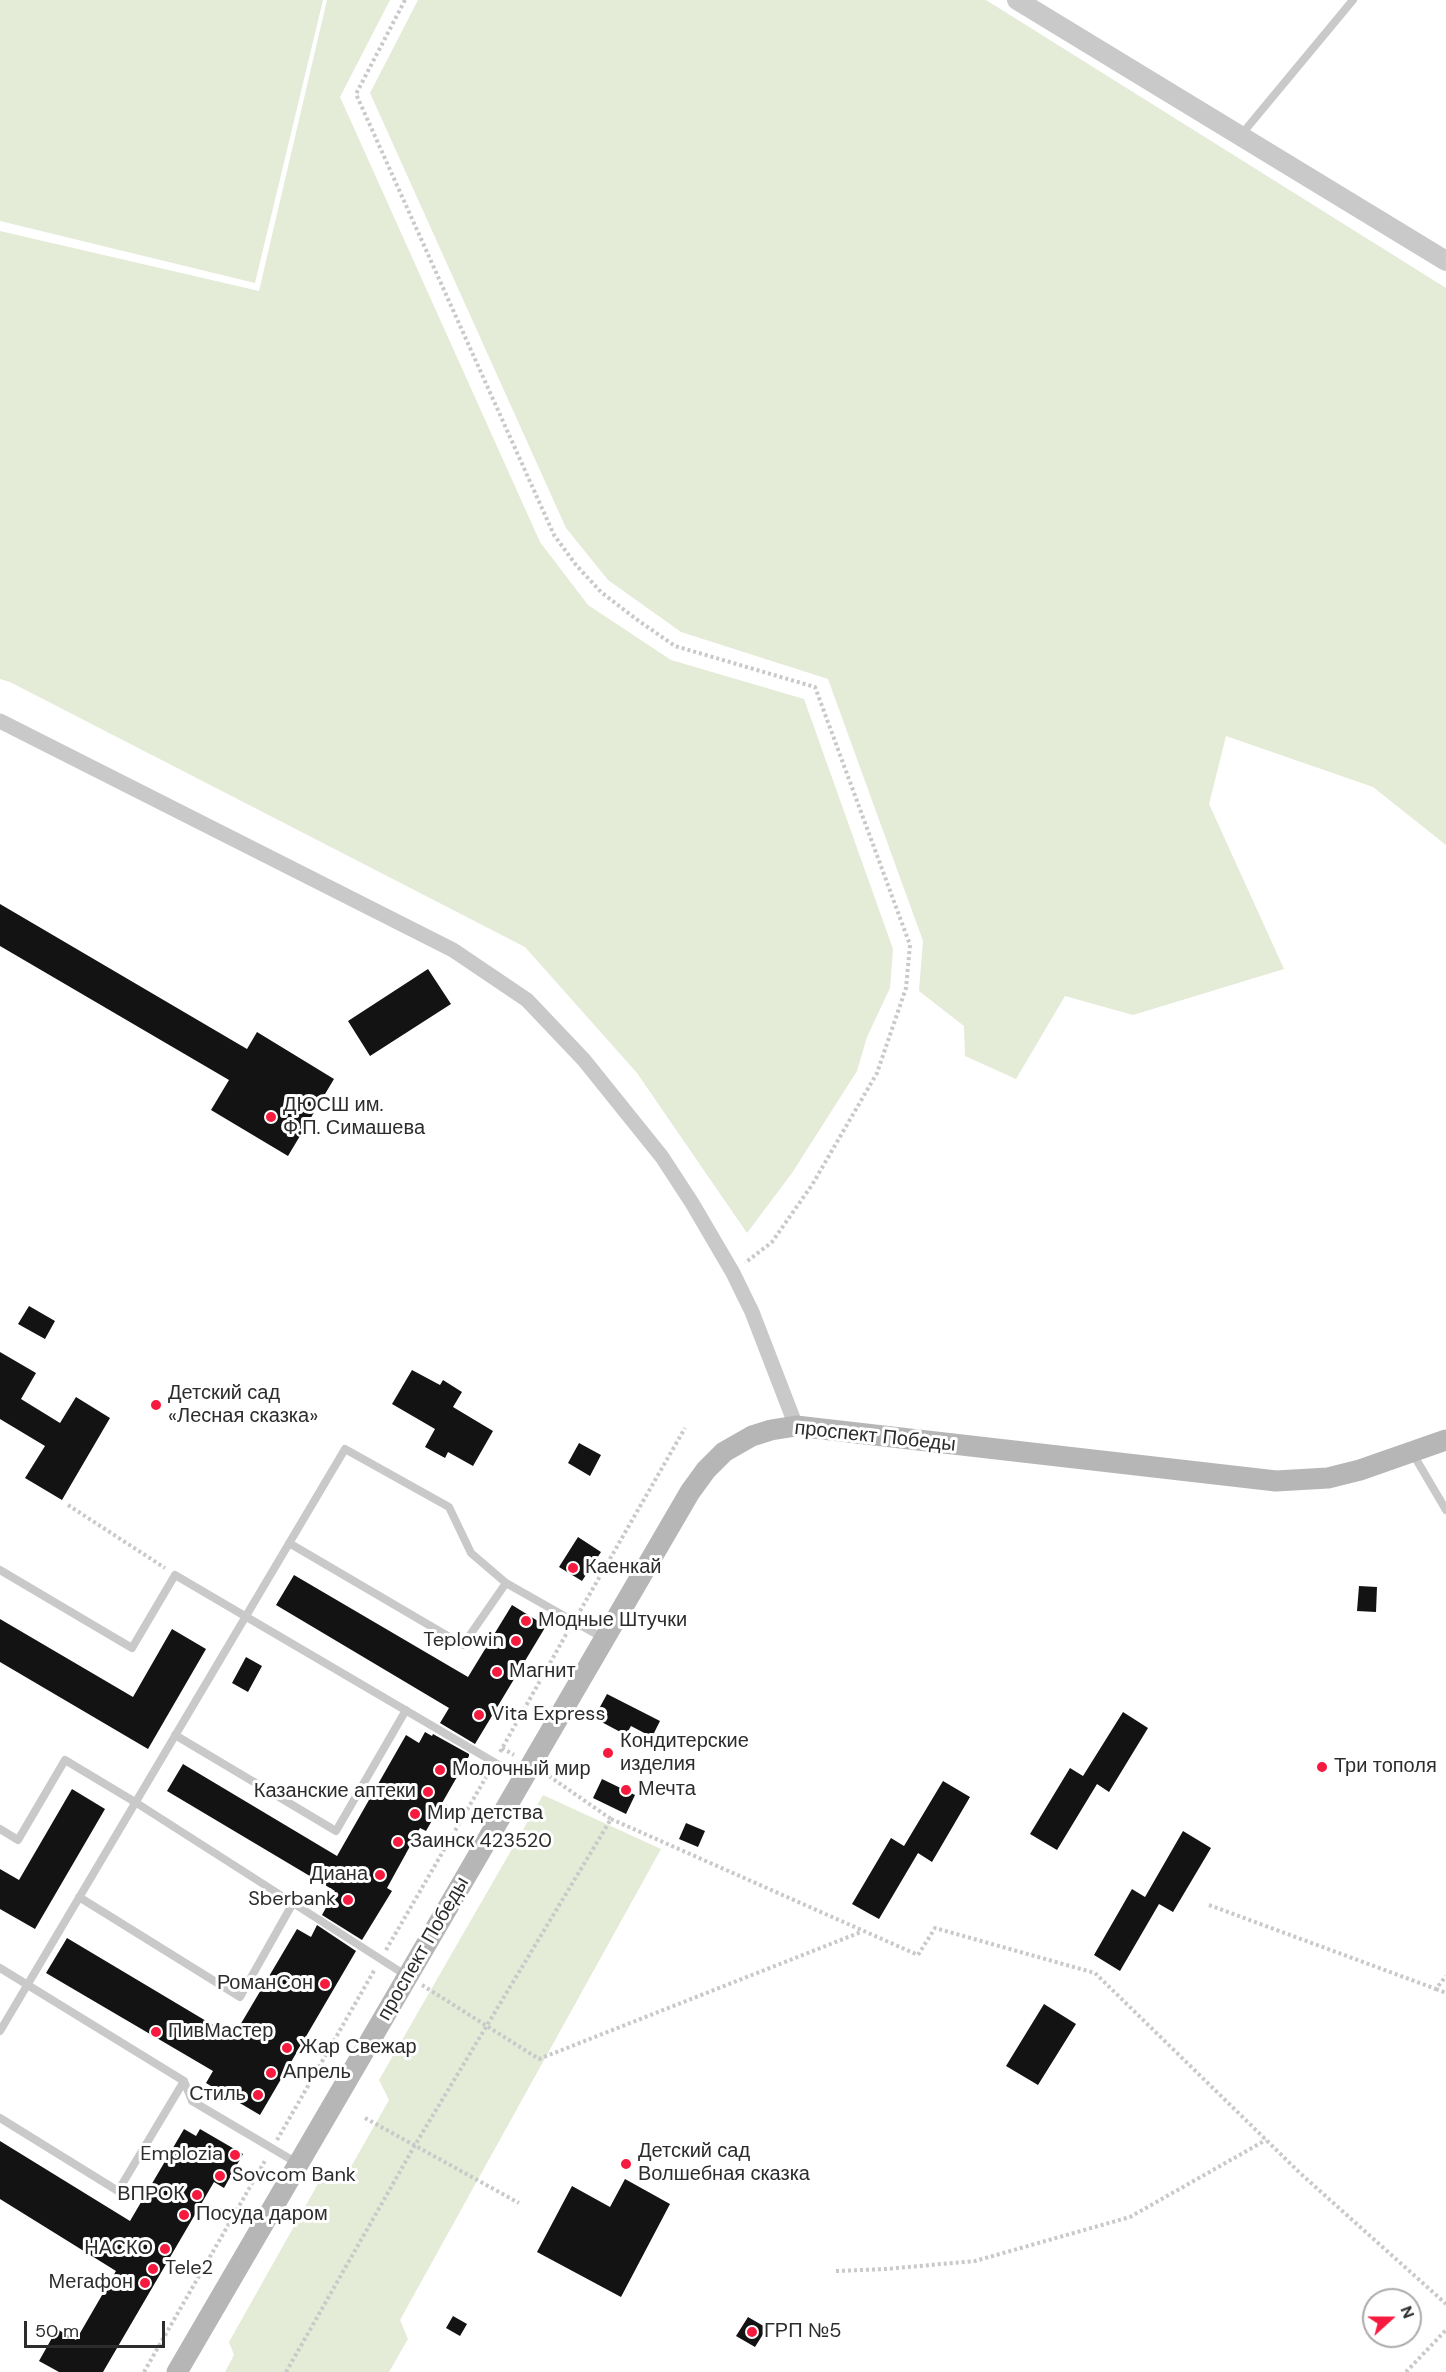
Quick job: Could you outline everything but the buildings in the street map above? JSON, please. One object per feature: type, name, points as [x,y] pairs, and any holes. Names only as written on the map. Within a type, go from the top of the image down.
[{"type":"main road","name":"проспект Победы","points":[[177,2372],[690,1492],[706,1470],[724,1452],[752,1436],[796,1426],[1276,1481],[1328,1478],[1413,1453],[1446,1440]]},
{"type":"street","points":[[1017,0],[1446,261]]},
{"type":"street","points":[[0,721],[453,950],[527,1000],[584,1060],[662,1157],[733,1273],[753,1312],[796,1426]]},
{"type":"lane","points":[[1240,136],[1353,0]]},
{"type":"lane","points":[[0,2031],[345,1449],[449,1507],[471,1553],[506,1582],[604,1639]]},
{"type":"lane","points":[[1413,1453],[1446,1510]]},
{"type":"lane","points":[[289,1543],[463,1645],[506,1582]]},
{"type":"lane","points":[[0,1570],[132,1648],[175,1575],[494,1762],[527,1771]]},
{"type":"lane","points":[[175,1736],[336,1831],[406,1710]]},
{"type":"lane","points":[[0,1829],[18,1840],[65,1760],[408,1976]]},
{"type":"lane","points":[[79,1897],[240,1997],[293,1903]]},
{"type":"lane","points":[[0,1968],[184,2081],[192,2101],[298,2164]]},
{"type":"lane","points":[[0,2118],[118,2191],[184,2081]]},
{"type":"path","points":[[405,0],[356,94],[554,535],[576,565],[601,592],[675,646],[815,687],[910,945],[906,988],[877,1073],[812,1185],[772,1242],[733,1273]]},
{"type":"path","points":[[144,2372],[685,1428]]},
{"type":"path","points":[[68,1505],[152,1557],[175,1575]]},
{"type":"path","points":[[502,1748],[527,1771],[611,1819],[918,1955],[935,1928],[1095,1973],[1266,2140],[1446,2304]]},
{"type":"path","points":[[286,2372],[415,2145],[611,1819]]},
{"type":"path","points":[[1209,1905],[1446,1993]]},
{"type":"path","points":[[408,1976],[539,2059],[862,1932]]},
{"type":"path","points":[[1436,1989],[1446,1976]]},
{"type":"path","points":[[365,2118],[519,2203]]},
{"type":"path","points":[[836,2271],[886,2270],[975,2261],[1130,2217],[1266,2140]]},
{"type":"path","points":[[1406,2372],[1446,2330]]},
{"type":"green space","points":[[0,0],[323,0],[255,283],[0,221]]},
{"type":"green space","points":[[327,0],[390,0],[340,97],[540,542],[588,605],[671,660],[804,699],[893,949],[890,988],[867,1037],[857,1071],[792,1173],[747,1233],[637,1073],[525,947],[10,682],[0,679],[0,231],[259,291]]},
{"type":"green space","points":[[418,0],[986,0],[1446,288],[1446,845],[1373,787],[1226,736],[1209,804],[1284,969],[1133,1015],[1065,996],[1016,1079],[965,1056],[964,1026],[919,991],[923,941],[828,679],[681,632],[608,580],[566,528],[370,93]]},
{"type":"green space","points":[[543,1795],[661,1849],[400,2320],[408,2339],[389,2372],[225,2372],[234,2355],[229,2342],[324,2173],[348,2172],[389,2100],[379,2080]]},
{"type":"place","name":"ДЮСШ им. Ф.П. Симашева","points":[[271,1117]]},
{"type":"place","name":"Детский сад «Лесная сказка»","points":[[156,1405]]},
{"type":"place","name":"Каенкай","points":[[573,1568]]},
{"type":"place","name":"Модные Штучки","points":[[526,1621]]},
{"type":"place","name":"Teplowin","points":[[516,1641]]},
{"type":"place","name":"Магнит","points":[[497,1672]]},
{"type":"place","name":"Vita Express","points":[[479,1715]]},
{"type":"place","name":"Кондитерские изделия","points":[[608,1753]]},
{"type":"place","name":"Три тополя","points":[[1322,1767]]},
{"type":"place","name":"Молочный мир","points":[[440,1770]]},
{"type":"place","name":"Мечта","points":[[626,1790]]},
{"type":"place","name":"Казанские аптеки","points":[[428,1792]]},
{"type":"place","name":"Мир детства","points":[[415,1814]]},
{"type":"place","name":"Заинск 423520","points":[[398,1842]]},
{"type":"place","name":"Диана","points":[[380,1875]]},
{"type":"place","name":"Sberbank","points":[[348,1900]]},
{"type":"place","name":"РоманСон","points":[[325,1984]]},
{"type":"place","name":"ПивМастер","points":[[156,2032]]},
{"type":"place","name":"Жар Свежар","points":[[287,2048]]},
{"type":"place","name":"Апрель","points":[[271,2073]]},
{"type":"place","name":"Стиль","points":[[258,2095]]},
{"type":"place","name":"Emplozia","points":[[235,2155]]},
{"type":"place","name":"Детский сад Волшебная сказка","points":[[626,2164]]},
{"type":"place","name":"Sovcom Bank","points":[[220,2176]]},
{"type":"place","name":"ВПРОК","points":[[197,2195]]},
{"type":"place","name":"Посуда даром","points":[[184,2215]]},
{"type":"place","name":"НАСКО","points":[[165,2249]]},
{"type":"place","name":"Tele2","points":[[153,2269]]},
{"type":"place","name":"Мегафон","points":[[145,2283]]},
{"type":"place","name":"ГРП №5","points":[[752,2332]]}]
